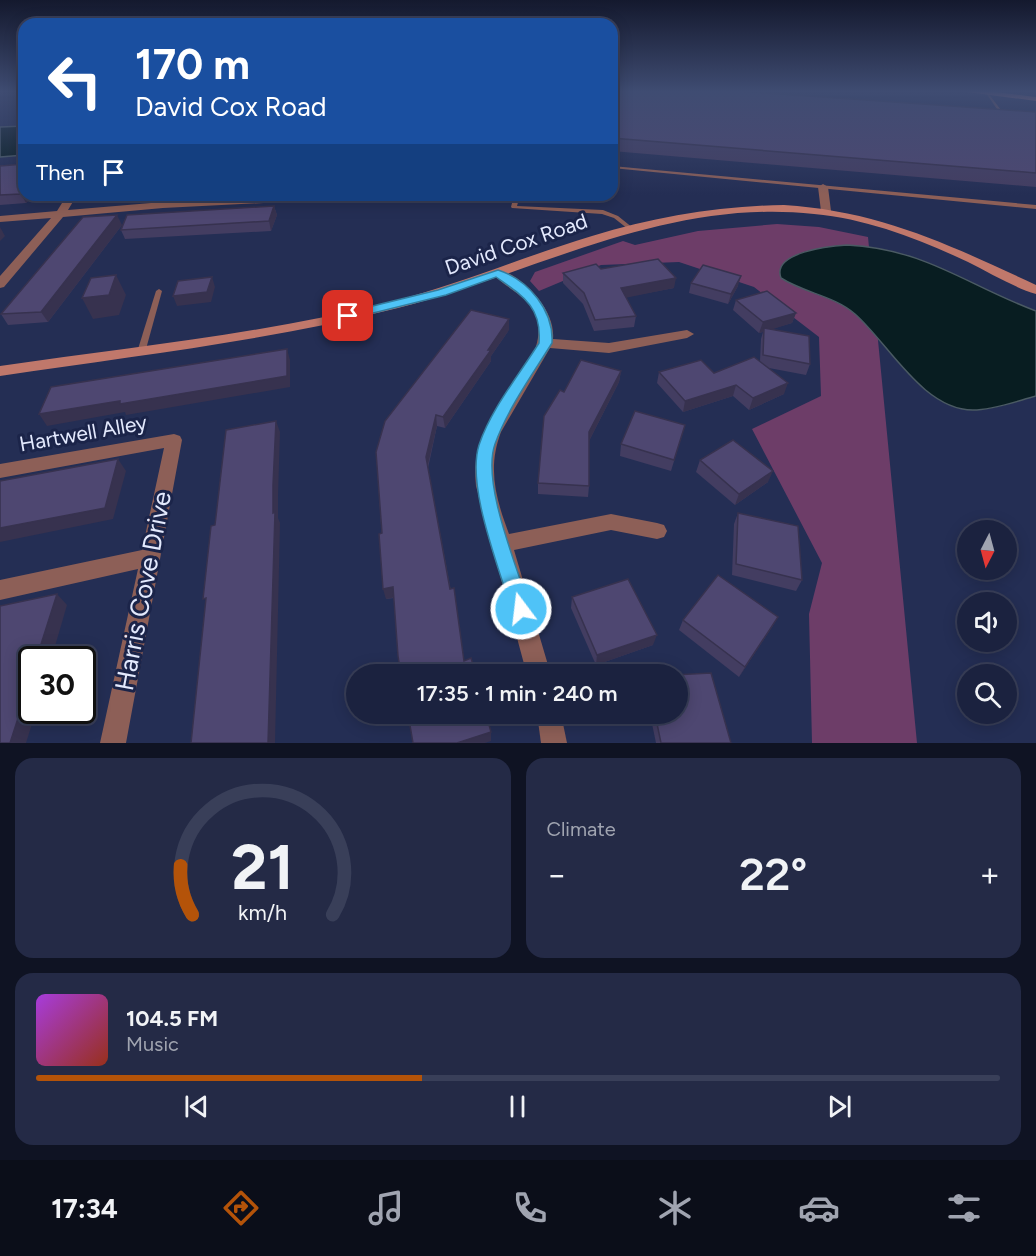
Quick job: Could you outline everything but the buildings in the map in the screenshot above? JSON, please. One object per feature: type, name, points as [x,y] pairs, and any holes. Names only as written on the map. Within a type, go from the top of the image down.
[{"type":"main road","name":"David Cox Road","points":[[0,371],[348,316],[442,292],[594,238],[630,228],[684,217],[738,210],[790,208],[826,211],[868,220],[913,236],[1036,290]]},
{"type":"street","points":[[824,187],[826,211]]},
{"type":"street","points":[[0,284],[60,214],[68,201]]},
{"type":"street","points":[[0,219],[192,201]]},
{"type":"street","points":[[498,273],[527,293],[541,311],[547,328],[546,343],[500,417],[487,446],[483,474],[535,664]]},
{"type":"street","points":[[546,343],[609,348],[687,334]]},
{"type":"street","name":"Hartwell Alley","points":[[0,471],[174,440]]},
{"type":"street","name":"Harris Cove Drive","points":[[113,743],[174,440]]},
{"type":"street","points":[[503,544],[611,522],[657,531]]},
{"type":"street","points":[[0,590],[150,557]]},
{"type":"street","points":[[551,724],[554,743]]},
{"type":"lane","points":[[618,168],[1036,207]]},
{"type":"lane","points":[[516,201],[514,207],[603,212],[616,216],[630,228]]},
{"type":"lane","points":[[142,349],[159,291]]},
{"type":"shaded area","points":[[18,126],[18,156],[0,157],[0,127]]},
{"type":"shaded area","points":[[777,224],[819,227],[868,237],[917,743],[812,743],[809,614],[822,563],[752,429],[821,396],[819,337],[754,287],[679,262],[601,265],[539,291],[530,281],[535,272],[623,241],[635,245],[698,231]]},
{"type":"shaded area","points":[[847,245],[900,253],[923,261],[1036,311],[1036,396],[989,409],[973,410],[955,407],[938,399],[923,388],[868,327],[847,308],[781,278],[780,269],[793,256],[816,249]]},
{"type":"route","points":[[348,316],[442,292],[498,273],[527,293],[541,311],[547,328],[546,343],[500,417],[487,446],[483,474],[489,502],[521,609]]}]
